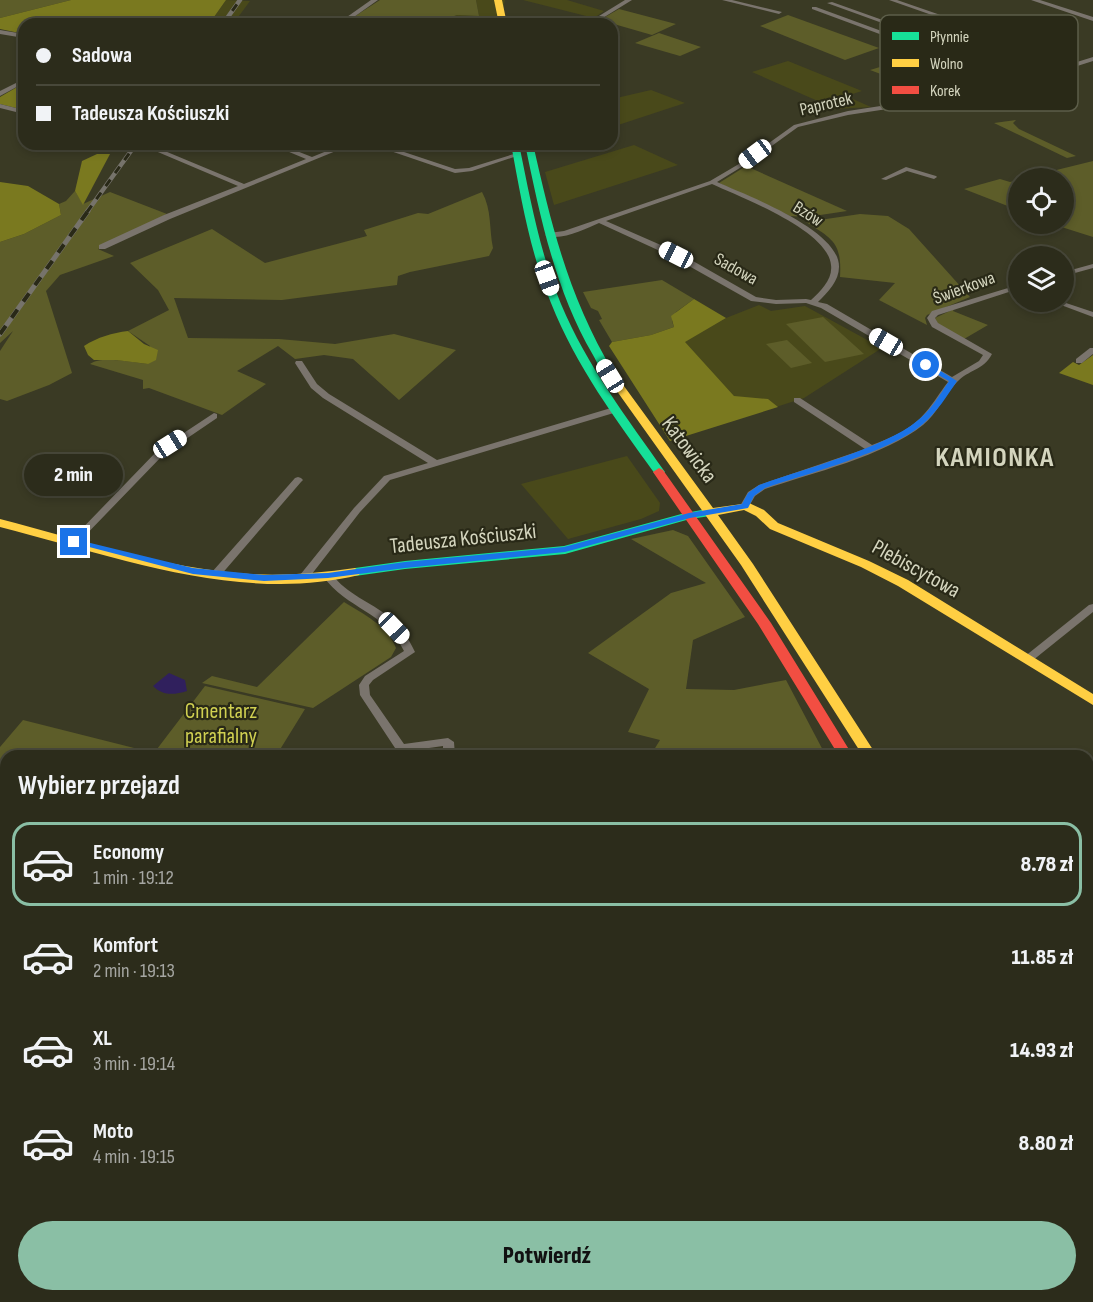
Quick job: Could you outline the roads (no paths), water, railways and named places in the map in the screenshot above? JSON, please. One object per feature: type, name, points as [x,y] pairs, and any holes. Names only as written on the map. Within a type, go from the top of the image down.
[{"type":"main road","points":[[487,0],[491,18]]},
{"type":"main road","points":[[498,0],[502,18]]},
{"type":"main road","name":"Katowicka","points":[[516,150],[537,246],[555,300],[584,362],[614,410],[793,669],[842,750]]},
{"type":"main road","name":"Katowicka","points":[[530,150],[549,235],[574,309],[598,356],[623,396],[709,511],[813,662],[866,750]]},
{"type":"main road","points":[[709,511],[745,506]]},
{"type":"main road","name":"Plebiscytowa","points":[[745,506],[760,513],[774,526],[865,564],[903,583],[1093,700]]},
{"type":"main road","name":"Tadeusza Kościuszki","points":[[0,523],[185,569],[264,578],[328,576],[405,565],[565,550],[709,511]]},
{"type":"street","points":[[349,18],[375,0]]},
{"type":"street","points":[[599,18],[629,0]]},
{"type":"street","points":[[724,0],[779,12]]},
{"type":"street","points":[[892,0],[935,15]]},
{"type":"street","points":[[1034,0],[1093,19]]},
{"type":"street","points":[[830,3],[880,21]]},
{"type":"street","points":[[814,8],[880,32]]},
{"type":"street","points":[[0,32],[18,35]]},
{"type":"street","name":"Paprotek","points":[[1078,64],[1093,59]]},
{"type":"street","points":[[0,94],[18,84]]},
{"type":"street","points":[[0,106],[18,110]]},
{"type":"street","name":"Paprotek","points":[[549,235],[565,233],[712,182],[746,162],[790,129],[816,119],[880,109]]},
{"type":"street","points":[[157,150],[244,186]]},
{"type":"street","points":[[288,150],[311,159]]},
{"type":"street","points":[[102,247],[166,217],[334,150]]},
{"type":"street","points":[[391,150],[455,171],[470,170],[514,150]]},
{"type":"street","points":[[884,178],[906,169],[934,177]]},
{"type":"street","name":"Bzów","points":[[712,182],[802,224],[826,246],[835,262],[835,270],[828,286],[814,302]]},
{"type":"street","name":"Sadowa","points":[[600,221],[676,255],[754,299],[814,302],[953,381]]},
{"type":"street","points":[[1074,271],[1093,266]]},
{"type":"street","name":"Świerkowa","points":[[745,506],[751,494],[762,487],[870,448],[918,424],[934,410],[953,381],[985,361],[988,354],[935,325],[931,318],[935,313],[1008,290]]},
{"type":"street","points":[[1074,308],[1093,315]]},
{"type":"street","points":[[1079,361],[1093,350]]},
{"type":"street","points":[[299,363],[314,386],[326,396],[435,463]]},
{"type":"street","points":[[796,400],[870,448]]},
{"type":"street","points":[[304,577],[382,481],[614,410]]},
{"type":"street","points":[[74,542],[160,452],[214,416]]},
{"type":"street","points":[[216,574],[298,480]]},
{"type":"street","points":[[328,576],[340,591],[385,619],[403,638],[410,652],[369,678],[364,685],[365,695],[401,748],[448,742],[449,750]]},
{"type":"street","points":[[1028,659],[1093,607]]},
{"type":"railway","points":[[227,18],[240,0]]},
{"type":"railway","points":[[87,212],[132,150]]},
{"type":"railway","points":[[0,334],[88,211]]},
{"type":"district","name":"KAMIONKA","points":[[995,457]]},
{"type":"park label","name":"Cmentarz parafialny","points":[[221,724]]}]
